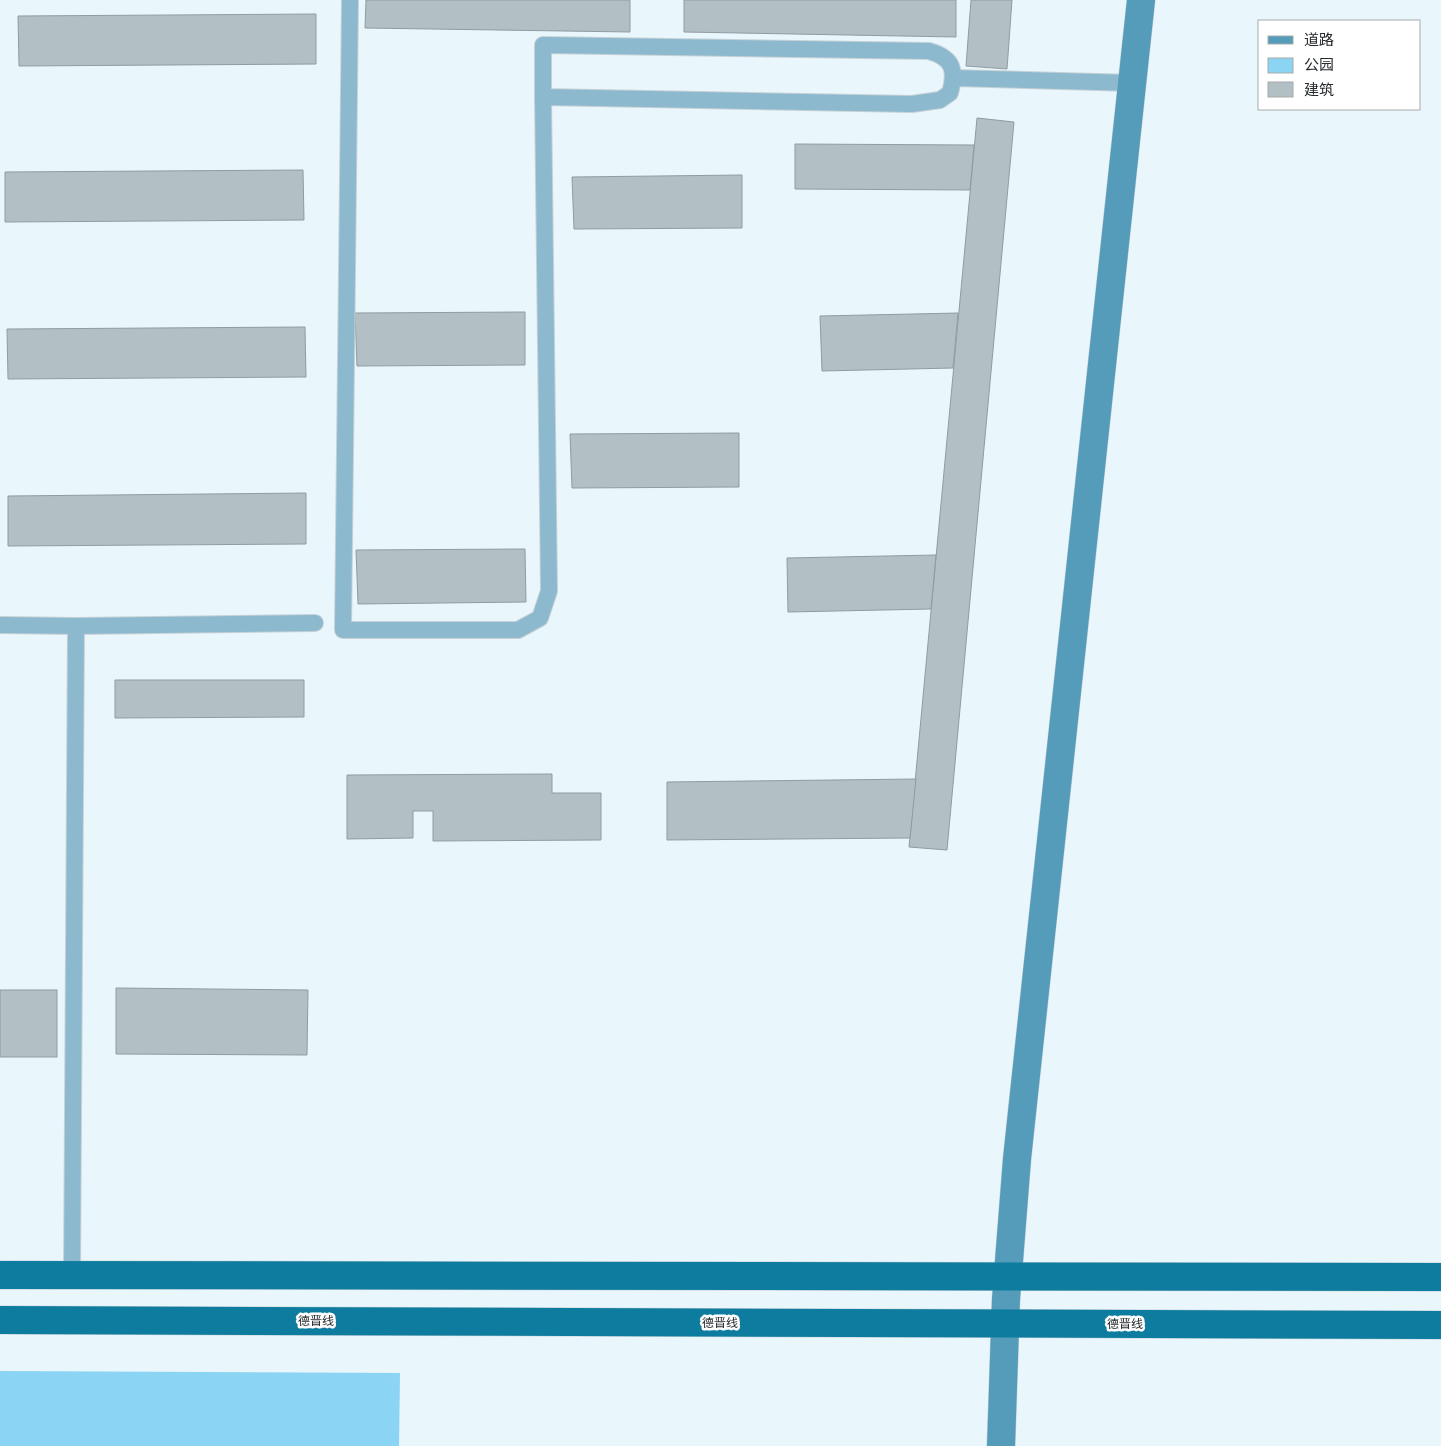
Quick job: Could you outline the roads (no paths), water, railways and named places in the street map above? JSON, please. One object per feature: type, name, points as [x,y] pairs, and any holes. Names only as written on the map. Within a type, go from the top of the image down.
[{"type":"highway","points":[[0,1274],[1441,1277]]},
{"type":"highway","name":"德晋线","points":[[0,1320],[1441,1325]]},
{"type":"main road","points":[[1001,1446],[1008,1276],[1017,1159],[1141,0]]},
{"type":"lane","points":[[350,0],[343,630],[518,630],[540,618],[549,591],[543,98],[543,45],[929,51],[938,54],[951,65],[954,78],[950,94],[940,100],[912,104],[543,98]]},
{"type":"lane","points":[[954,78],[1133,83]]},
{"type":"lane","points":[[0,625],[315,623]]},
{"type":"lane","points":[[72,1275],[76,626]]}]
